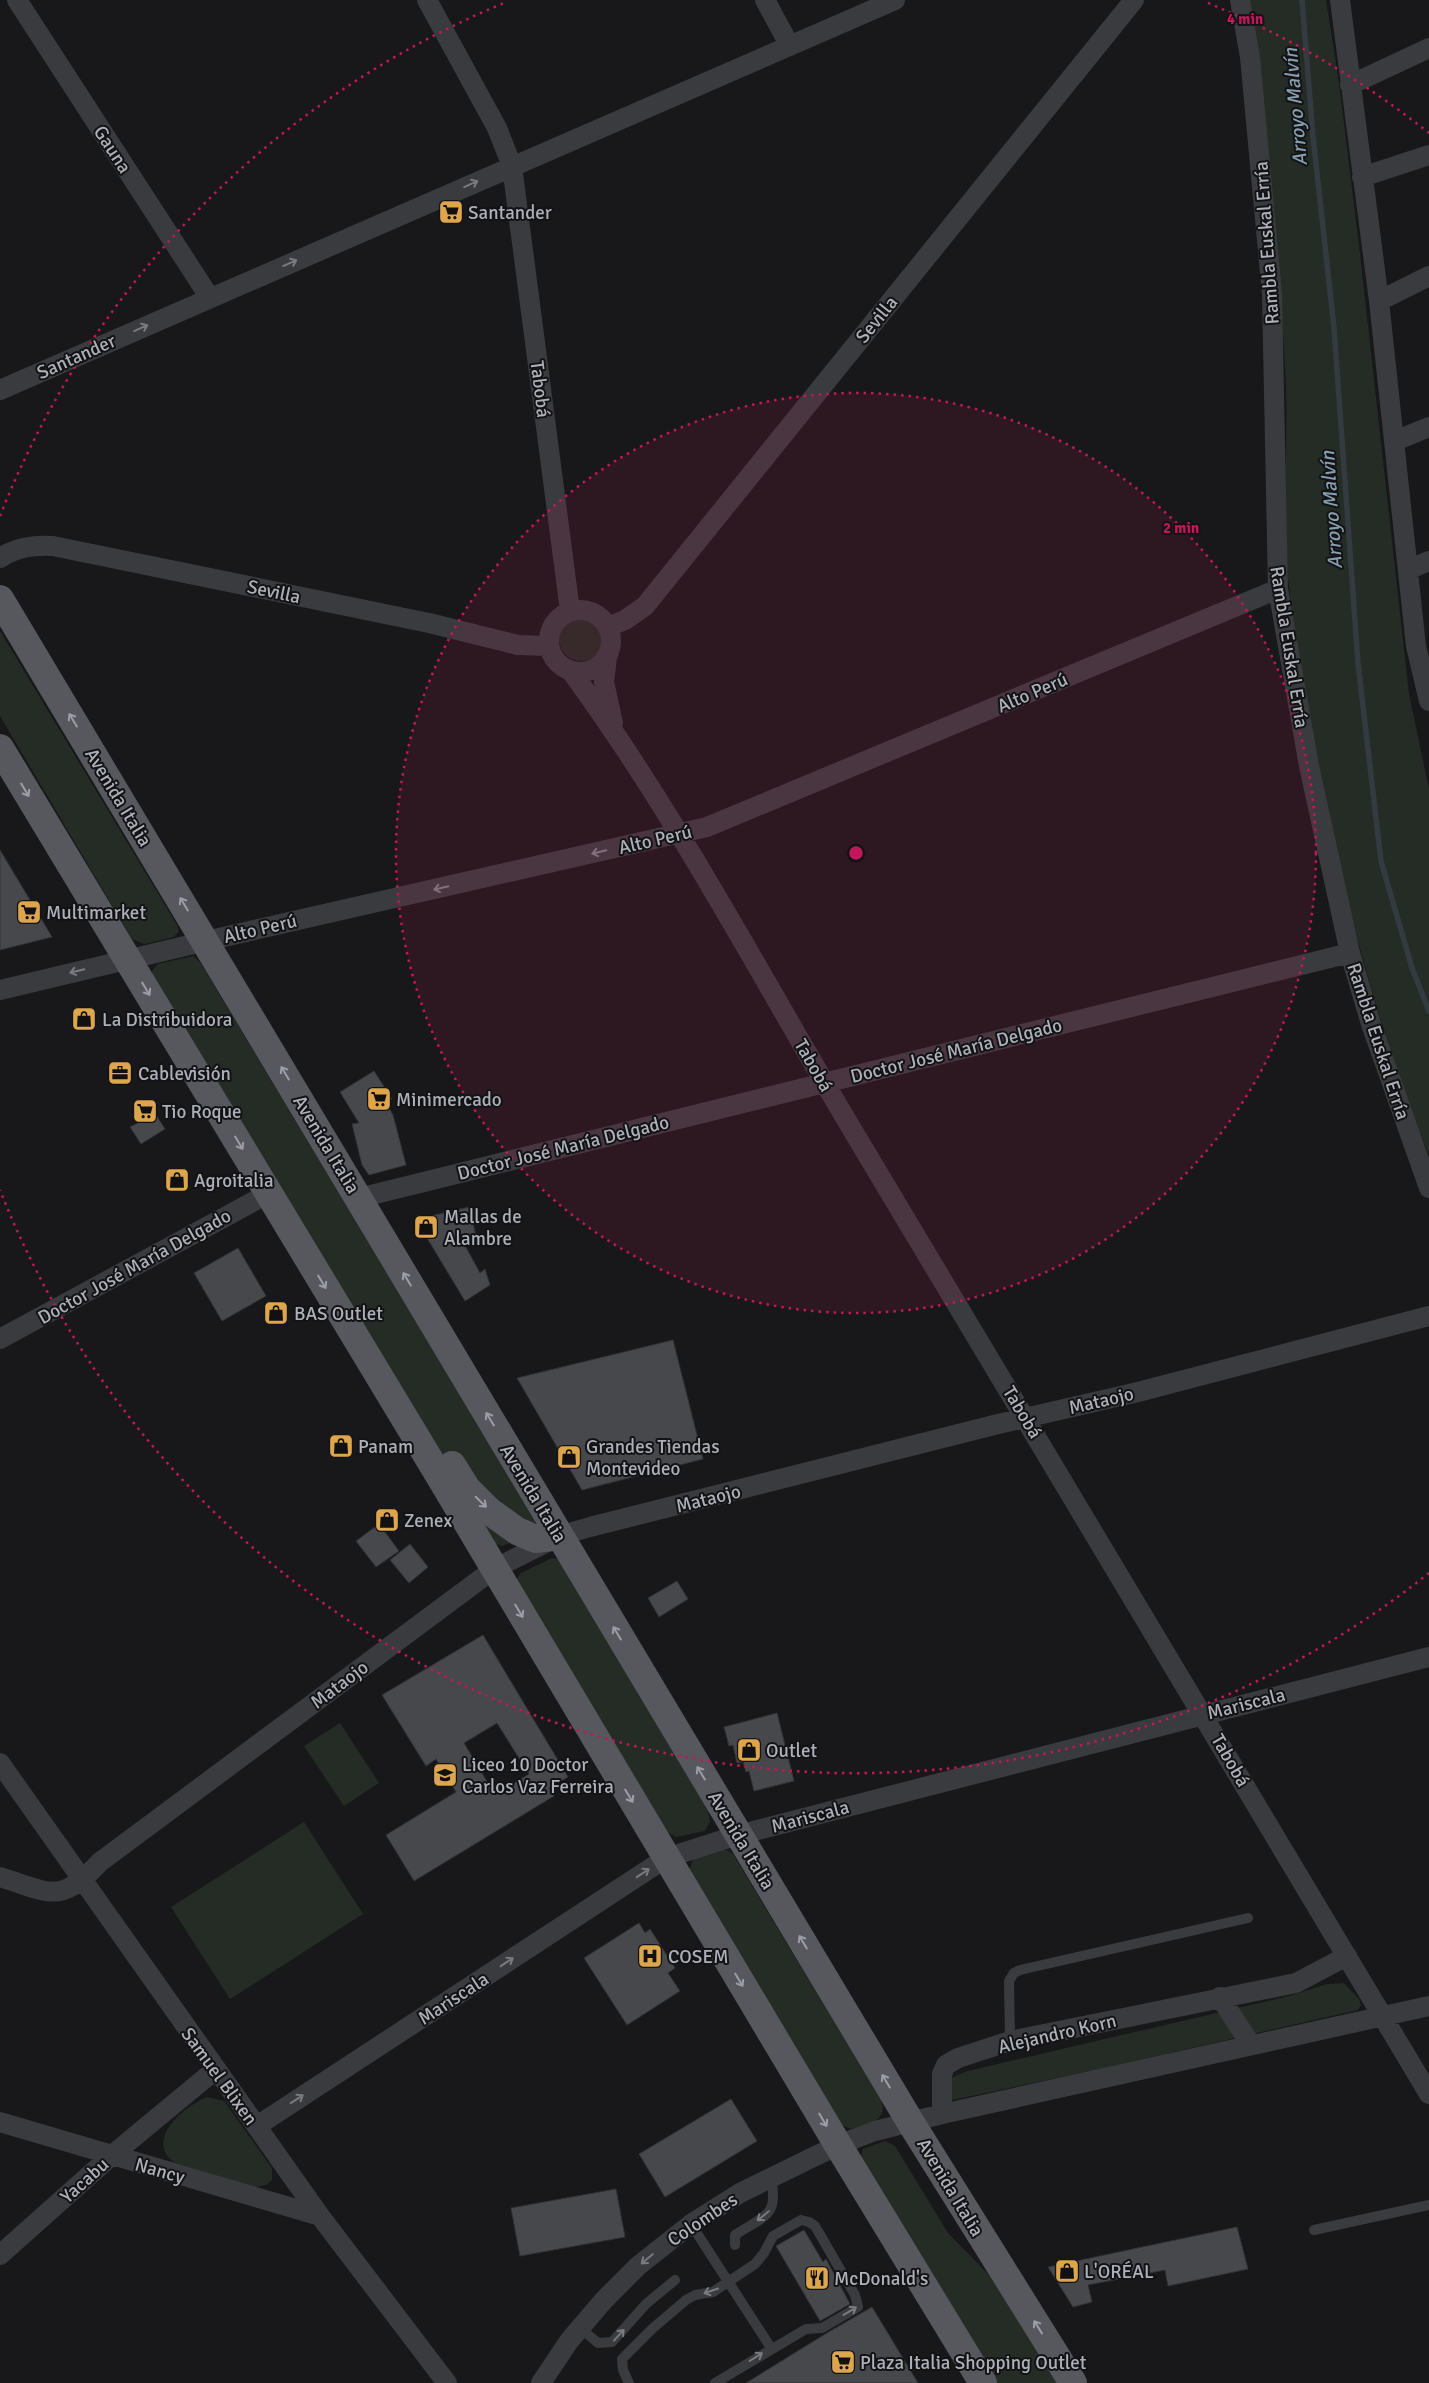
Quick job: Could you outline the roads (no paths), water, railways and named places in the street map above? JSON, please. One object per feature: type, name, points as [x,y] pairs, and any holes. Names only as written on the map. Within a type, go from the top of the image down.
[{"type":"main road","name":"Avenida Italia","points":[[0,599],[206,940],[738,1835],[912,2123],[1073,2383]]},
{"type":"main road","points":[[0,748],[269,1193],[838,2145],[983,2383]]},
{"type":"main road","points":[[375,1370],[414,1402],[467,1489],[488,1510],[517,1531],[536,1539],[559,1536]]},
{"type":"street","name":"Gauna","points":[[17,0],[210,298]]},
{"type":"street","name":"Tabobá","points":[[427,0],[497,128],[512,166],[570,611]]},
{"type":"street","points":[[765,0],[790,46]]},
{"type":"street","name":"Santander","points":[[0,390],[895,0]]},
{"type":"street","name":"Sevilla","points":[[608,627],[625,620],[645,606],[1134,0]]},
{"type":"street","name":"Rambla Euskal Erría","points":[[1240,0],[1250,57],[1272,294],[1278,589],[1309,766],[1350,953],[1374,1033],[1429,1188]]},
{"type":"street","points":[[1340,0],[1379,301],[1410,569],[1416,646],[1429,701]]},
{"type":"street","points":[[1350,85],[1429,48]]},
{"type":"street","points":[[1362,177],[1429,155]]},
{"type":"street","points":[[1379,301],[1429,276]]},
{"type":"street","points":[[1395,441],[1429,427]]},
{"type":"street","name":"Sevilla","points":[[0,558],[13,549],[36,545],[53,546],[429,623],[518,645],[549,646]]},
{"type":"street","points":[[1410,569],[1429,562]]},
{"type":"street","name":"Alto Perú","points":[[0,990],[206,940],[708,827],[1278,589]]},
{"type":"street","points":[[549,646],[551,629],[556,622],[570,611],[588,610],[596,614],[608,627]]},
{"type":"street","name":"Tabobá","points":[[608,627],[611,648],[607,657],[604,682],[615,732]]},
{"type":"street","name":"Tabobá","points":[[549,646],[557,662],[571,671],[615,732],[681,834],[824,1082],[1204,1713],[1429,2094]]},
{"type":"street","points":[[571,671],[582,673],[592,670],[600,666],[607,657]]},
{"type":"street","name":"Doctor José María Delgado","points":[[359,1198],[1350,953]]},
{"type":"street","name":"Doctor José María Delgado","points":[[0,1339],[269,1193]]},
{"type":"street","name":"Mataojo","points":[[82,1881],[100,1862],[494,1569],[559,1536],[1026,1417],[1147,1389],[1429,1316]]},
{"type":"street","name":"Mariscala","points":[[257,2126],[666,1858],[738,1835],[1204,1713],[1429,1657]]},
{"type":"street","name":"Samuel Blixen","points":[[0,1764],[320,2216],[447,2383]]},
{"type":"street","points":[[0,1877],[52,1893],[69,1890],[82,1881]]},
{"type":"street","name":"Alejandro Korn","points":[[942,2114],[942,2074],[946,2064],[958,2058],[1010,2041],[1296,1983],[1347,1956]]},
{"type":"street","points":[[1220,1997],[1251,2045]]},
{"type":"street","points":[[912,2123],[942,2114],[1429,2006]]},
{"type":"street","name":"Yacabu","points":[[0,2255],[111,2156],[216,2070]]},
{"type":"street","name":"Nancy","points":[[0,2122],[320,2216]]},
{"type":"street","name":"Colombes","points":[[541,2383],[579,2327],[638,2266],[691,2224],[740,2193],[838,2145],[875,2131],[912,2123]]},
{"type":"lane","points":[[1010,2041],[1010,1981],[1014,1974],[1020,1970],[1248,1918]]},
{"type":"lane","points":[[735,2245],[735,2235],[770,2212],[774,2203],[771,2177]]},
{"type":"lane","points":[[1314,2230],[1429,2205]]},
{"type":"lane","points":[[629,2383],[623,2370],[622,2360],[652,2330],[686,2300],[695,2295],[713,2292],[755,2264],[764,2253],[773,2236],[801,2220],[809,2222],[815,2226],[855,2295],[858,2307],[822,2328],[806,2329],[715,2383]]},
{"type":"lane","points":[[691,2224],[772,2348]]},
{"type":"lane","points":[[579,2327],[598,2343],[612,2342],[646,2304],[675,2280]]},
{"type":"waterway","name":"Arroyo Malvín","points":[[1302,0],[1313,136],[1334,328],[1358,663],[1381,861],[1412,968],[1429,1011]]},
{"type":"place","name":"Santander","points":[[451,212]]},
{"type":"place","name":"Multimarket","points":[[29,912]]},
{"type":"place","name":"La Distribuidora","points":[[84,1019]]},
{"type":"place","name":"Cablevisión","points":[[120,1073]]},
{"type":"place","name":"Minimercado","points":[[379,1099]]},
{"type":"place","name":"Tio Roque","points":[[145,1111]]},
{"type":"place","name":"Agroitalia","points":[[177,1180]]},
{"type":"place","name":"Mallas de Alambre","points":[[426,1227]]},
{"type":"place","name":"BAS Outlet","points":[[276,1313]]},
{"type":"place","name":"Panam","points":[[341,1446]]},
{"type":"place","name":"Grandes Tiendas Montevideo","points":[[569,1457]]},
{"type":"place","name":"Zenex","points":[[387,1520]]},
{"type":"place","name":"Outlet","points":[[749,1750]]},
{"type":"place","name":"Liceo 10 Doctor Carlos Vaz Ferreira","points":[[445,1775]]},
{"type":"place","name":"COSEM","points":[[650,1956]]},
{"type":"place","name":"L'ORÉAL","points":[[1067,2271]]},
{"type":"place","name":"McDonald's","points":[[817,2278]]},
{"type":"place","name":"Plaza Italia Shopping Outlet","points":[[843,2362]]}]
